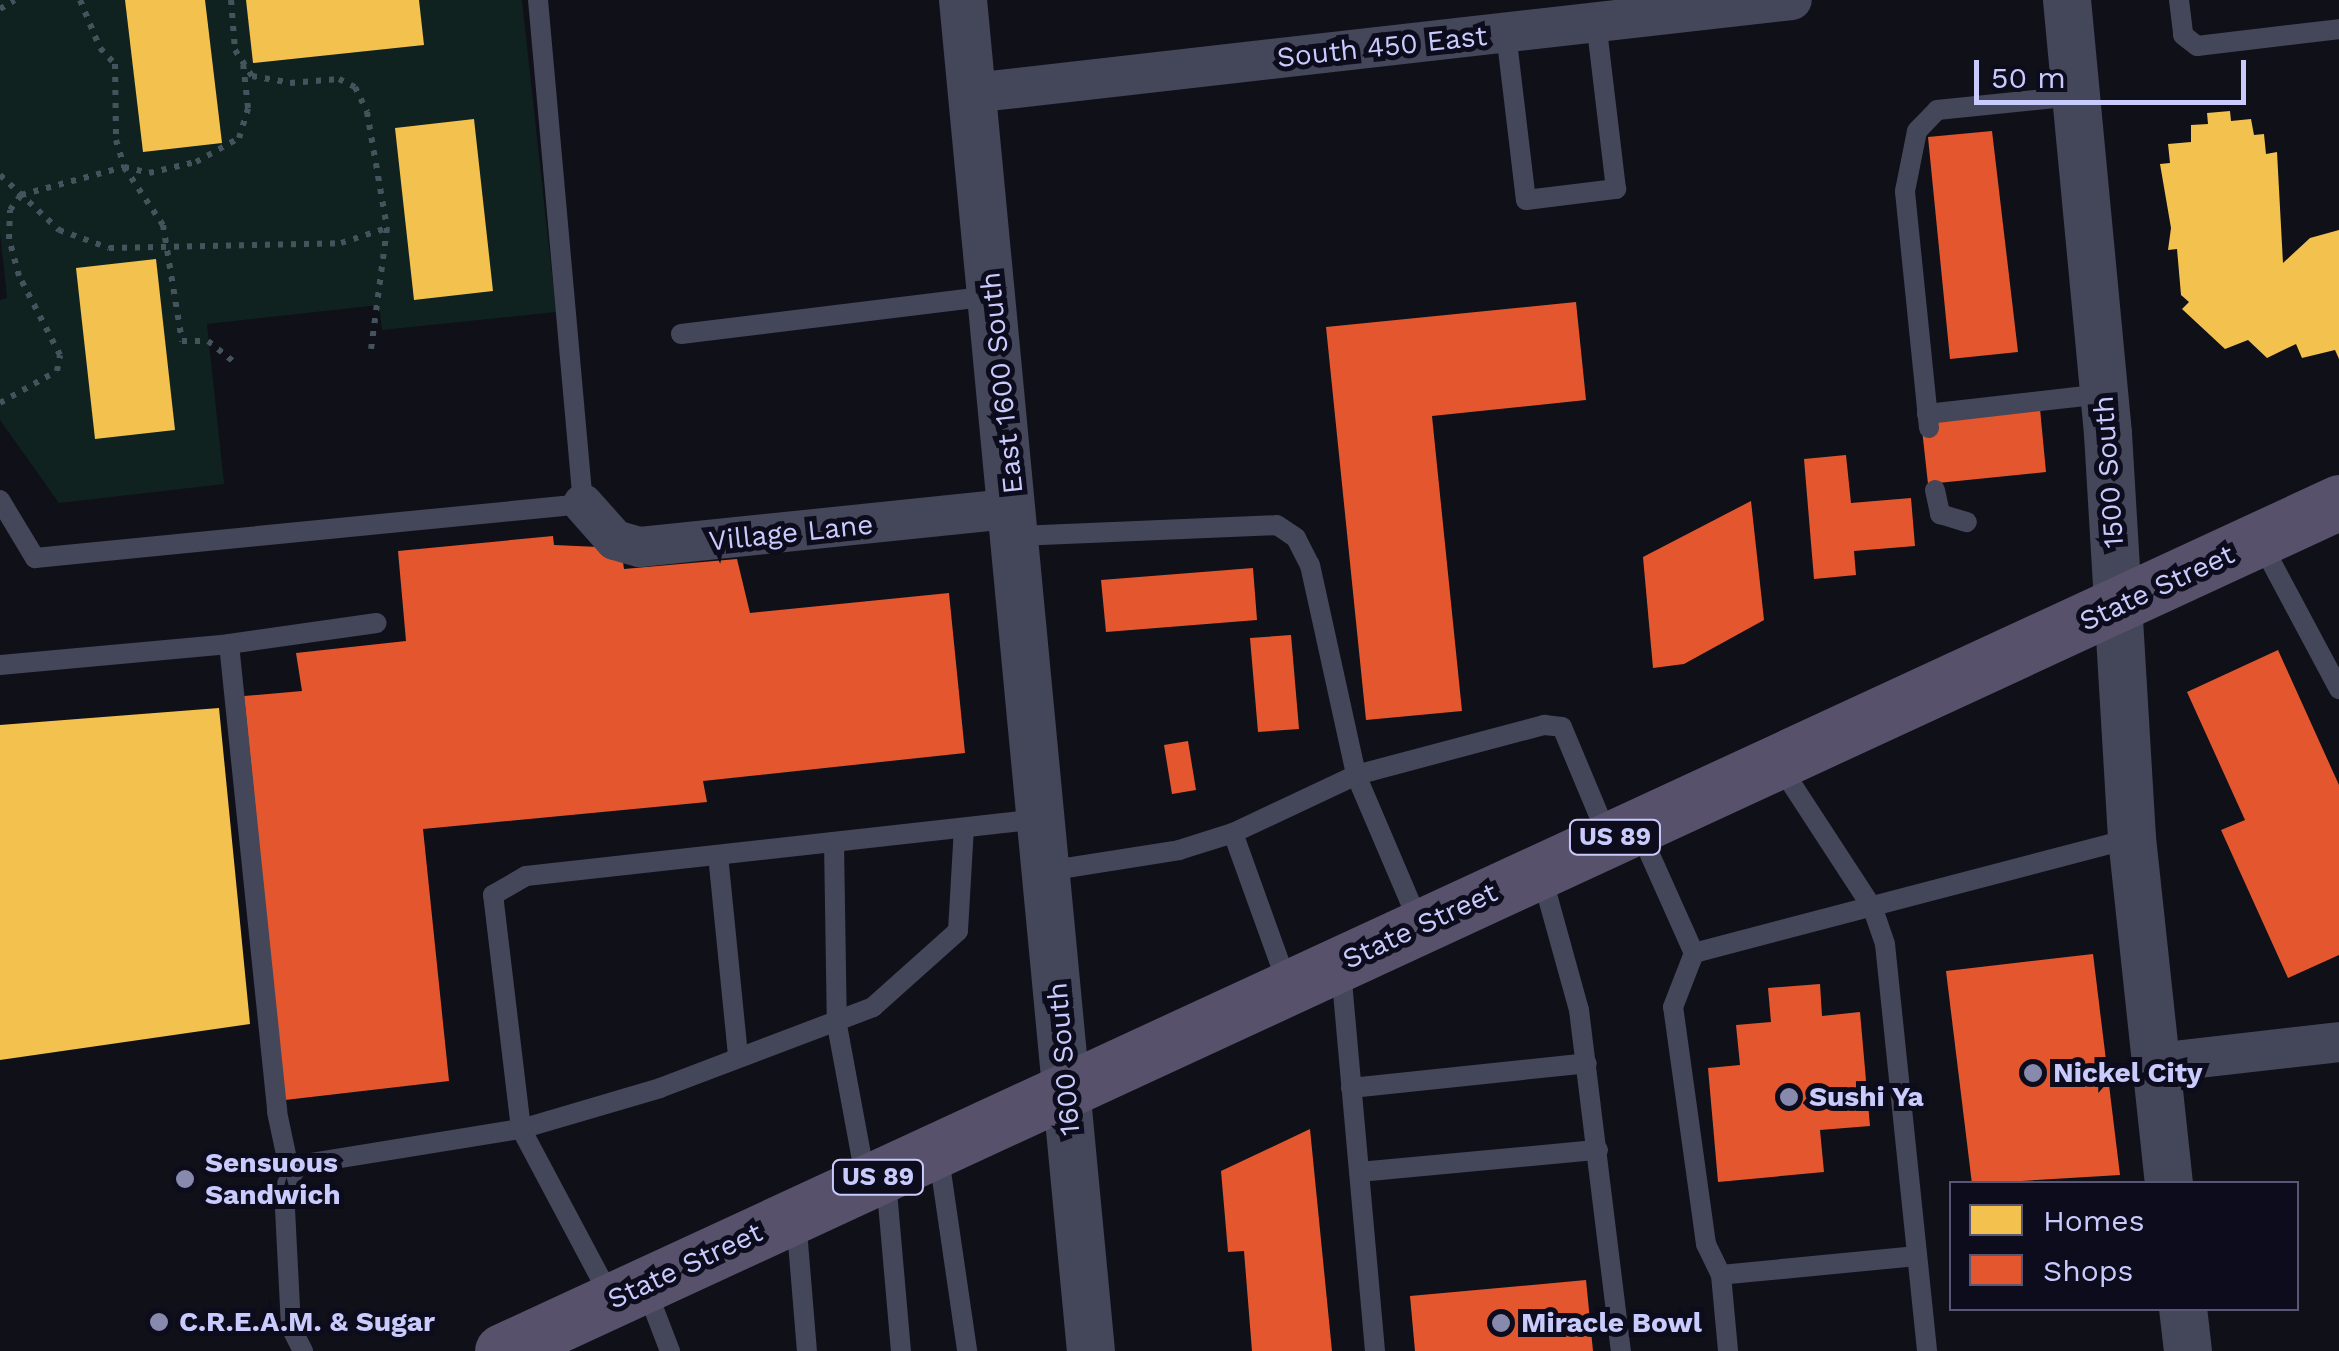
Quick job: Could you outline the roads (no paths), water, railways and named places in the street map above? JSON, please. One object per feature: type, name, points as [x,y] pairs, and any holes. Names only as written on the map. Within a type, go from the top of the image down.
[{"type":"main road","name":"State Street","points":[[536,1344],[628,1292],[2339,502]]},
{"type":"street","name":"East 1600 South","points":[[964,0],[1038,766]]},
{"type":"street","name":"South 450 East","points":[[972,94],[1792,0]]},
{"type":"street","name":"1500 South","points":[[2067,0],[2104,394],[2132,838],[2169,1181]]},
{"type":"street","name":"Village Lane","points":[[584,504],[615,540],[640,547],[1017,522]]},
{"type":"street","name":"1600 South","points":[[1038,766],[1091,1351]]},
{"type":"street","points":[[2156,1064],[2339,1042]]},
{"type":"street","points":[[2183,1311],[2188,1351]]},
{"type":"lane","points":[[0,500],[36,558],[584,504],[538,0]]},
{"type":"lane","points":[[2178,0],[2183,35],[2197,46],[2339,29]]},
{"type":"lane","points":[[1506,33],[1526,200],[1544,198],[1616,189],[1596,22]]},
{"type":"lane","points":[[2078,96],[1938,110],[1917,131],[1905,191],[1928,421],[2104,394]]},
{"type":"lane","points":[[681,334],[993,296]]},
{"type":"lane","points":[[1935,490],[1940,514],[1967,522]]},
{"type":"lane","points":[[1017,522],[1277,525],[1296,538],[1310,565],[1356,775],[1420,924]]},
{"type":"lane","points":[[2259,540],[2334,680]]},
{"type":"lane","points":[[0,664],[229,644],[376,623]]},
{"type":"lane","points":[[229,644],[276,1112],[291,1178]]},
{"type":"lane","points":[[1047,871],[1179,850],[1233,833],[1356,775],[1544,724],[1562,728],[1694,953]]},
{"type":"lane","points":[[1777,762],[1872,910],[1885,944],[1927,1351]]},
{"type":"lane","points":[[670,1351],[521,1129],[493,895],[526,876],[1042,819]]},
{"type":"lane","points":[[303,1351],[291,1326],[284,1189],[298,1165],[521,1129],[837,1025],[873,1008],[958,930],[964,828]]},
{"type":"lane","points":[[1233,833],[1288,987]]},
{"type":"lane","points":[[1694,953],[1872,910],[2132,838]]},
{"type":"lane","points":[[834,842],[837,1025],[876,1178],[901,1351]]},
{"type":"lane","points":[[718,855],[738,1056]]},
{"type":"lane","points":[[1541,871],[1587,1063],[1621,1351]]},
{"type":"lane","points":[[1694,953],[1673,1007],[1706,1244],[1721,1275],[1728,1351]]},
{"type":"lane","points":[[1340,963],[1376,1351]]},
{"type":"lane","points":[[1351,1088],[1587,1063]]},
{"type":"lane","points":[[938,1149],[967,1351]]},
{"type":"lane","points":[[1359,1172],[1598,1150]]},
{"type":"lane","points":[[796,1214],[807,1351]]},
{"type":"lane","points":[[1721,1275],[1917,1256]]},
{"type":"place","name":"Nickel City","points":[[2033,1073]]},
{"type":"place","name":"Sushi Ya","points":[[1789,1097]]},
{"type":"place","name":"Sensuous Sandwich","points":[[185,1179]]},
{"type":"place","name":"C.R.E.A.M. & Sugar","points":[[159,1322]]},
{"type":"place","name":"Miracle Bowl","points":[[1501,1323]]}]
